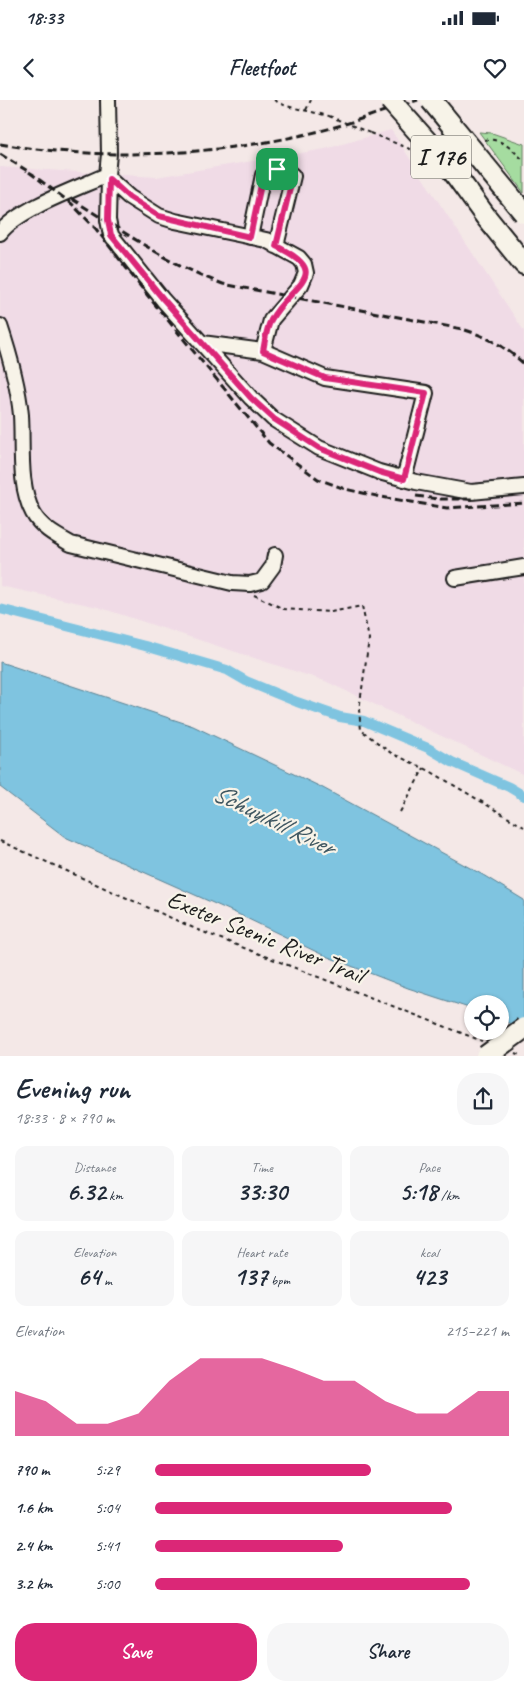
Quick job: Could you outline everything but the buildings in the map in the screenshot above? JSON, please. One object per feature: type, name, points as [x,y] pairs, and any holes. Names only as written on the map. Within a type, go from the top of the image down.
[{"type":"highway","name":"I 176","points":[[390,100],[452,170],[486,217],[524,264]]},
{"type":"highway","name":"I 176","points":[[431,100],[524,213]]},
{"type":"highway","points":[[485,1049],[524,1028]]},
{"type":"lane","points":[[108,100],[108,220],[111,235],[164,300],[251,398],[293,433],[319,448],[344,459],[404,479],[471,492],[524,486]]},
{"type":"lane","points":[[250,237],[263,175],[266,171],[286,170],[293,176],[271,243]]},
{"type":"lane","points":[[0,233],[6,225],[20,215],[108,177]]},
{"type":"lane","points":[[108,177],[129,197],[159,216],[271,243],[299,258],[304,264],[306,273],[301,285],[271,320],[263,351]]},
{"type":"lane","points":[[0,326],[16,375],[27,498],[36,518],[52,533],[71,544],[232,582],[250,584],[262,581],[273,566],[275,555]]},
{"type":"lane","points":[[202,343],[263,351],[325,378],[426,393],[404,479]]},
{"type":"lane","points":[[455,578],[524,567]]},
{"type":"path","points":[[274,100],[286,106],[329,116],[370,133]]},
{"type":"path","points":[[306,110],[311,100]]},
{"type":"path","points":[[252,594],[284,609],[331,612],[362,606],[369,639],[359,710],[361,730],[391,754],[424,768],[524,827]]},
{"type":"path","points":[[400,812],[424,768]]},
{"type":"path","name":"Exeter Scenic River Trail","points":[[0,841],[198,930],[485,1049]]},
{"type":"path","points":[[515,1051],[522,1056]]},
{"type":"shaded area","points":[[391,130],[524,331],[524,775],[325,681],[98,607],[0,586],[0,167],[156,177],[325,149]]},
{"type":"green space","points":[[479,132],[492,133],[524,144],[524,193]]},
{"type":"water","name":"Schuylkill River","points":[[0,662],[193,726],[321,787],[483,875],[524,900],[524,1030],[509,1023],[509,995],[464,995],[464,1006],[408,988],[323,955],[240,915],[65,837],[0,787]]},
{"type":"waterway","points":[[0,609],[145,646],[227,670],[246,681],[297,702],[340,717],[364,721],[428,748],[452,762],[509,787],[524,796]]},
{"type":"railway","points":[[0,144],[80,153],[120,154],[201,151],[241,146],[320,131],[418,100]]},
{"type":"railway","points":[[0,154],[34,175]]},
{"type":"railway","points":[[29,172],[72,204],[96,229],[148,296],[269,443],[318,479],[345,489],[447,508],[524,503]]},
{"type":"railway","points":[[72,199],[183,267],[223,284],[462,329],[495,342],[524,364]]},
{"type":"railway","points":[[416,496],[438,499],[476,499]]},
{"type":"route","points":[[277,169],[286,170],[293,176],[276,246],[299,258],[304,264],[306,273],[301,285],[287,299],[271,320],[263,351],[325,378],[426,393],[404,479],[379,472],[319,448],[274,419],[251,398],[164,300],[111,235],[108,220],[110,206],[109,179],[141,206],[159,216],[250,237],[263,175],[266,171],[277,169]]}]
